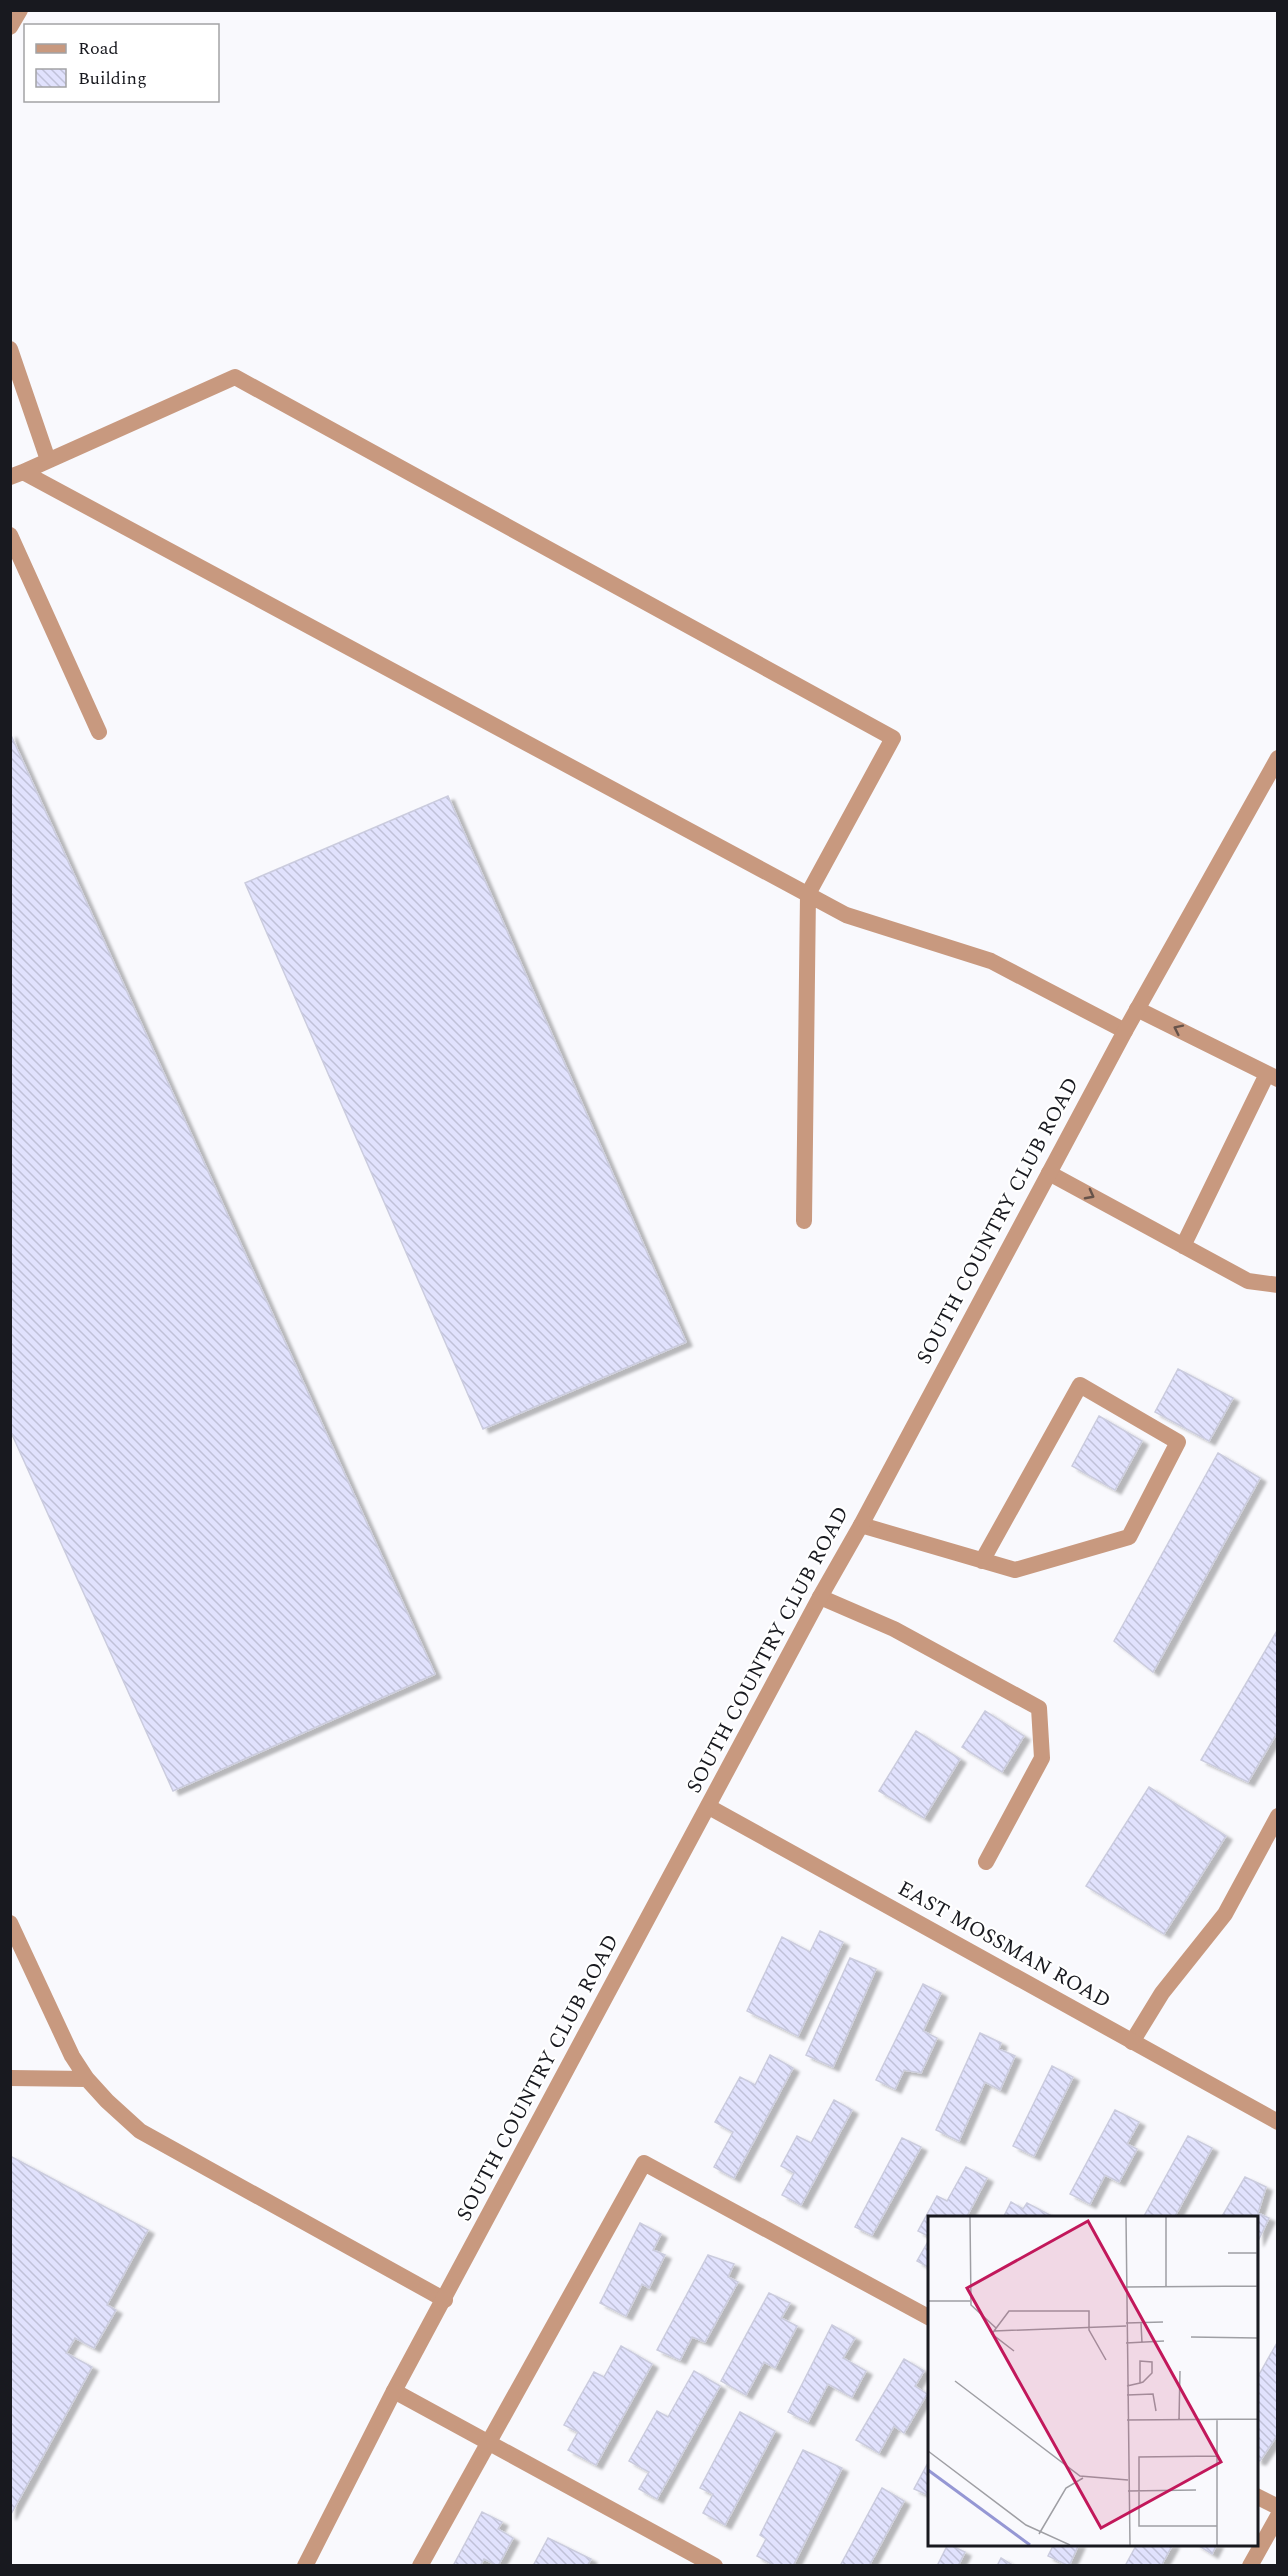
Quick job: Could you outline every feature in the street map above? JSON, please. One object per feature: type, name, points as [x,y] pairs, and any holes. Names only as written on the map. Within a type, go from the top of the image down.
[{"type":"street","points":[[10,27],[20,10]]},
{"type":"street","points":[[10,349],[48,460]]},
{"type":"street","points":[[17,474],[235,377],[893,738],[808,894],[804,1221]]},
{"type":"street","points":[[17,474],[846,915],[991,961],[1125,1031]]},
{"type":"street","points":[[10,535],[99,732]]},
{"type":"street","name":"SOUTH COUNTRY CLUB ROAD","points":[[305,2565],[394,2391],[445,2300],[820,1597],[861,1525],[1137,1009],[1278,759]]},
{"type":"street","points":[[1137,1009],[1272,1077],[1183,1246]]},
{"type":"street","points":[[1049,1173],[1248,1281],[1278,1285]]},
{"type":"street","points":[[861,1525],[982,1561],[1015,1570],[1129,1536],[1178,1442],[1080,1384],[982,1561]]},
{"type":"street","points":[[820,1597],[894,1629],[1039,1708],[1042,1758],[986,1862]]},
{"type":"street","name":"EAST MOSSMAN ROAD","points":[[709,1807],[1278,2122]]},
{"type":"street","points":[[1132,2042],[1162,1993],[1225,1914],[1278,1816]]},
{"type":"street","points":[[10,1923],[72,2056],[87,2079],[140,2131],[445,2300]]},
{"type":"street","points":[[10,2078],[87,2079]]},
{"type":"street","points":[[420,2565],[644,2163],[928,2317]]},
{"type":"street","points":[[394,2391],[715,2565]]},
{"type":"street","points":[[1258,2497],[1278,2507]]},
{"type":"street","points":[[1250,2565],[1278,2516]]},
{"type":"building","points":[[10,733],[435,1674],[173,1791],[10,1430]]},
{"type":"building","points":[[448,796],[686,1342],[483,1429],[245,883]]},
{"type":"building","points":[[1178,1369],[1233,1398],[1209,1441],[1155,1412]]},
{"type":"building","points":[[1099,1416],[1142,1441],[1115,1490],[1072,1466]]},
{"type":"building","points":[[1218,1453],[1260,1478],[1153,1672],[1114,1641]]},
{"type":"building","points":[[1278,1629],[1278,1731],[1248,1782],[1201,1760]]},
{"type":"building","points":[[985,1711],[1024,1736],[1002,1772],[962,1747]]},
{"type":"building","points":[[916,1731],[960,1759],[924,1818],[879,1791]]},
{"type":"building","points":[[1149,1787],[1226,1836],[1164,1934],[1086,1886]]},
{"type":"building","points":[[820,1931],[843,1942],[798,2036],[747,2011],[782,1937],[810,1952]]},
{"type":"building","points":[[850,1958],[876,1969],[833,2067],[806,2055]]},
{"type":"building","points":[[923,1984],[941,1993],[923,2031],[937,2038],[921,2073],[904,2070],[895,2089],[876,2080]]},
{"type":"building","points":[[980,2033],[1001,2043],[999,2049],[1015,2056],[1000,2090],[985,2082],[959,2141],[936,2130]]},
{"type":"building","points":[[770,2055],[793,2068],[734,2178],[714,2167],[733,2132],[715,2122],[740,2077],[755,2085]]},
{"type":"building","points":[[1052,2066],[1073,2077],[1034,2156],[1013,2146]]},
{"type":"building","points":[[834,2100],[852,2110],[801,2205],[782,2195],[794,2173],[781,2166],[797,2136],[811,2143]]},
{"type":"building","points":[[1115,2110],[1139,2122],[1127,2144],[1137,2149],[1119,2182],[1105,2175],[1090,2204],[1070,2194]]},
{"type":"building","points":[[1188,2136],[1212,2148],[1175,2216],[1144,2216]]},
{"type":"building","points":[[902,2138],[921,2147],[872,2235],[855,2227]]},
{"type":"building","points":[[10,2156],[148,2230],[107,2305],[116,2310],[94,2348],[75,2338],[66,2353],[92,2367],[10,2516]]},
{"type":"building","points":[[966,2167],[987,2178],[967,2216],[928,2216],[928,2236],[918,2231],[937,2196],[947,2201]]},
{"type":"building","points":[[1245,2177],[1266,2187],[1258,2213],[1269,2218],[1258,2241],[1258,2216],[1222,2216]]},
{"type":"building","points":[[1011,2202],[1023,2209],[1027,2203],[1052,2216],[1004,2216]]},
{"type":"building","points":[[640,2223],[661,2234],[653,2250],[665,2255],[649,2288],[642,2284],[626,2316],[600,2303]]},
{"type":"building","points":[[928,2242],[928,2267],[917,2261]]},
{"type":"building","points":[[708,2255],[734,2264],[728,2277],[738,2282],[705,2342],[692,2337],[680,2360],[657,2350]]},
{"type":"building","points":[[769,2293],[790,2303],[781,2318],[797,2326],[775,2368],[764,2362],[746,2395],[721,2381]]},
{"type":"building","points":[[832,2325],[855,2338],[843,2358],[866,2371],[852,2397],[828,2384],[808,2422],[788,2412]]},
{"type":"building","points":[[1278,2341],[1278,2434],[1260,2461],[1258,2460],[1258,2376]]},
{"type":"building","points":[[621,2346],[652,2364],[596,2465],[568,2450],[578,2432],[564,2425],[594,2372],[604,2377]]},
{"type":"building","points":[[904,2359],[924,2371],[915,2386],[927,2394],[904,2433],[894,2426],[879,2453],[856,2440]]},
{"type":"building","points":[[694,2371],[720,2386],[657,2499],[639,2489],[649,2472],[629,2461],[657,2411],[668,2417]]},
{"type":"building","points":[[740,2412],[775,2431],[725,2525],[703,2513],[713,2494],[700,2488]]},
{"type":"building","points":[[803,2450],[842,2468],[793,2566],[775,2566],[757,2556],[766,2539],[760,2535]]},
{"type":"building","points":[[928,2463],[928,2495],[914,2489]]},
{"type":"building","points":[[882,2488],[904,2501],[869,2566],[840,2566]]},
{"type":"building","points":[[482,2512],[502,2522],[498,2529],[513,2538],[498,2566],[484,2559],[480,2566],[453,2566]]},
{"type":"building","points":[[548,2538],[591,2559],[587,2566],[533,2566]]},
{"type":"building","points":[[947,2546],[965,2552],[958,2566],[937,2566]]},
{"type":"building","points":[[1053,2546],[1078,2546],[1069,2566],[1048,2556]]},
{"type":"building","points":[[1136,2546],[1172,2546],[1161,2566],[1125,2566]]},
{"type":"building","points":[[1199,2546],[1216,2546],[1212,2554]]},
{"type":"building","points":[[1001,2558],[1014,2566],[997,2566]]}]
